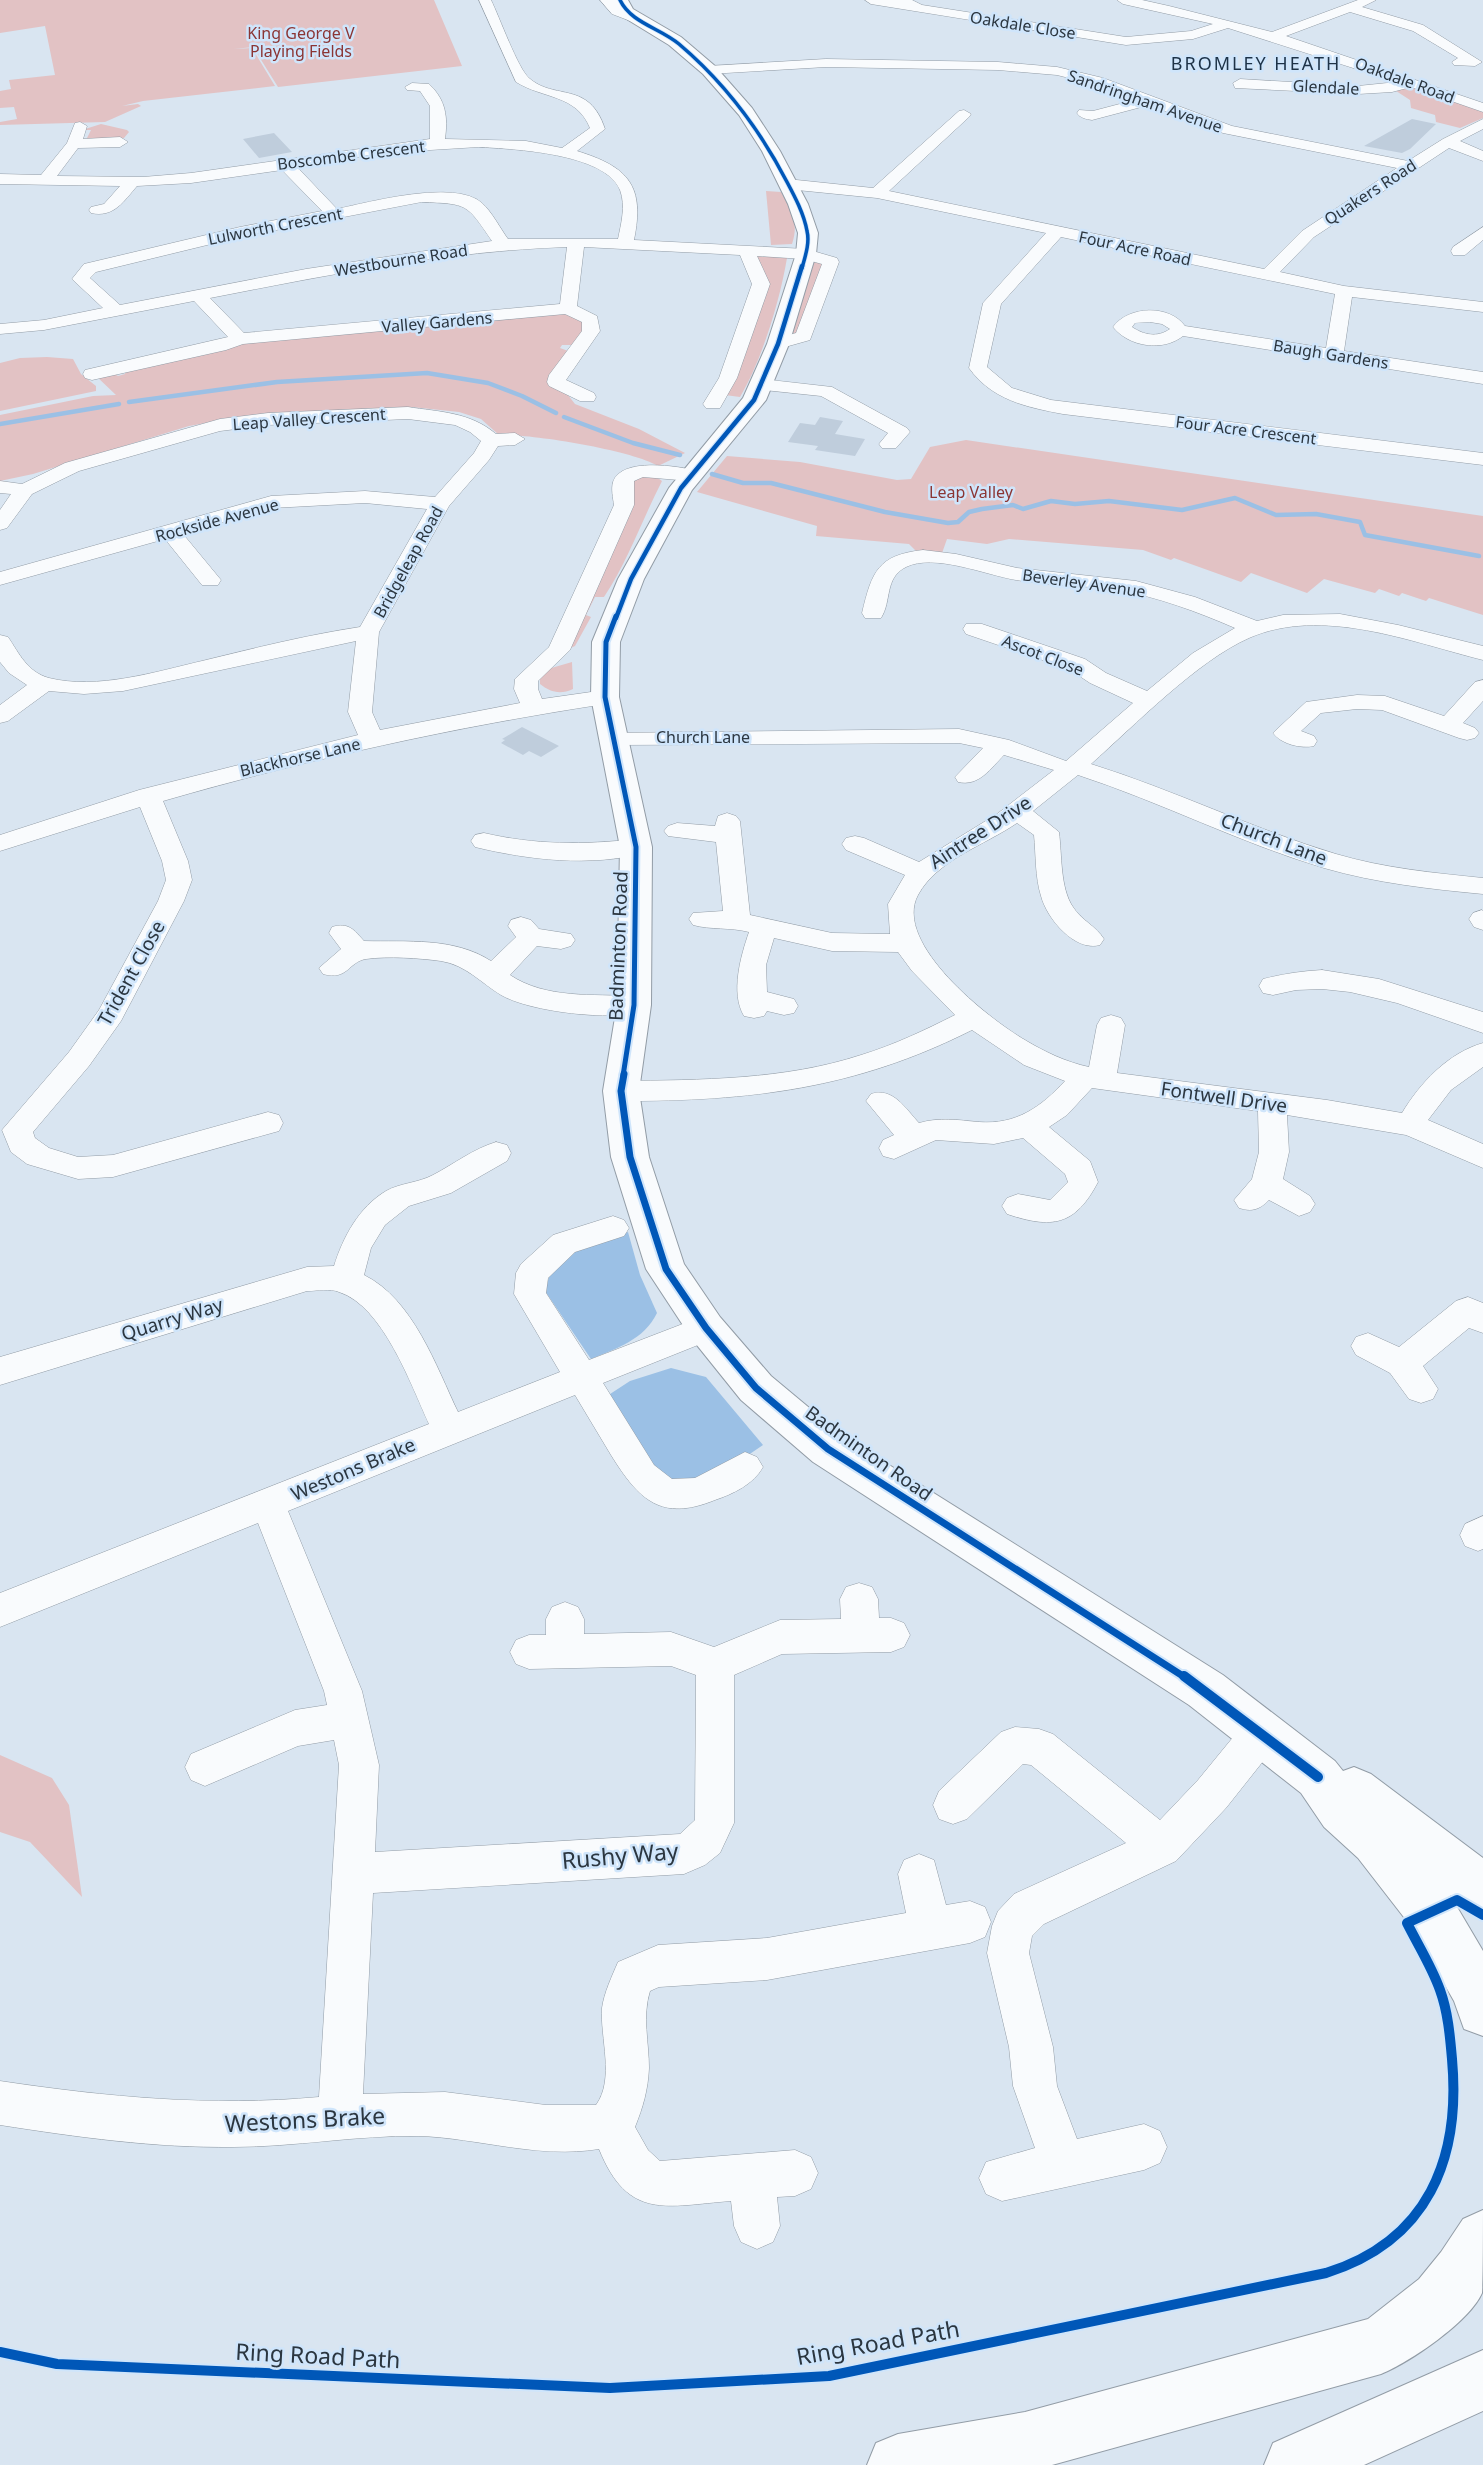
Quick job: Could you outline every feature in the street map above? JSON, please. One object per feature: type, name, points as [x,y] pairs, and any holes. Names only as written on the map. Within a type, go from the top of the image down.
[{"type":"main road","name":"Badminton Road","points":[[620,0],[626,12],[633,18],[675,41],[709,70],[747,112],[771,151],[798,205],[808,233],[806,254],[778,344],[754,400],[691,475],[670,507],[631,579],[606,642],[606,697],[636,847],[634,1006],[621,1091],[630,1157],[666,1269],[706,1328],[756,1388],[828,1448],[1145,1649],[1262,1732],[1318,1777],[1341,1810],[1376,1841],[1431,1911],[1476,1989],[1483,2010]]},
{"type":"main road","name":"Badminton Road","points":[[1318,1777],[1357,1791],[1483,1889]]},
{"type":"main road","points":[[898,2465],[1025,2442],[1381,2345],[1420,2320],[1463,2274],[1483,2239]]},
{"type":"main road","points":[[1295,2465],[1483,2380]]},
{"type":"street","points":[[485,0],[521,79],[529,85],[582,101],[594,118],[598,129],[565,153]]},
{"type":"street","points":[[606,0],[617,11],[633,18]]},
{"type":"street","name":"Oakdale Close","points":[[871,0],[1146,45],[1181,43],[1193,35],[1227,24]]},
{"type":"street","name":"Oakdale Close","points":[[902,0],[919,8]]},
{"type":"street","name":"Oakdale Road","points":[[1123,0],[1273,36],[1483,108]]},
{"type":"street","points":[[1273,36],[1372,0]]},
{"type":"street","points":[[1350,8],[1418,28],[1479,62]]},
{"type":"street","name":"Sandringham Avenue","points":[[709,70],[826,56],[998,65],[1057,71],[1098,80],[1228,130],[1411,166]]},
{"type":"street","points":[[1458,62],[1479,62]]},
{"type":"street","name":"Glendale","points":[[1239,83],[1358,90],[1392,88],[1412,82]]},
{"type":"street","points":[[412,86],[424,87],[434,99],[441,115],[437,145]]},
{"type":"street","points":[[1092,116],[1147,100]]},
{"type":"street","points":[[877,193],[964,114]]},
{"type":"street","name":"Quakers Road","points":[[1268,275],[1308,234],[1360,196],[1483,123]]},
{"type":"street","points":[[46,180],[74,144],[80,126]]},
{"type":"street","points":[[74,144],[120,142]]},
{"type":"street","points":[[1448,142],[1483,156]]},
{"type":"street","name":"Boscombe Crescent","points":[[0,179],[132,182],[192,178],[387,148],[437,145],[512,146],[565,153],[601,166],[626,186],[630,207],[625,245]]},
{"type":"street","points":[[285,164],[333,214]]},
{"type":"street","points":[[97,210],[109,208],[132,182]]},
{"type":"street","name":"Four Acre Road","points":[[787,184],[877,193],[1344,291],[1483,307]]},
{"type":"street","name":"Lulworth Crescent","points":[[116,311],[81,279],[90,268],[240,232],[422,197],[465,198],[477,207],[503,244]]},
{"type":"street","name":"Four Acre Crescent","points":[[1057,231],[992,303],[978,368],[979,388],[1063,408],[1483,459]]},
{"type":"street","points":[[576,242],[568,308],[591,320],[591,331],[558,375],[556,382],[587,397]]},
{"type":"street","name":"Westbourne Road","points":[[0,329],[44,325],[306,274],[503,244],[576,242],[806,254]]},
{"type":"street","points":[[713,404],[728,378],[761,284],[746,250]]},
{"type":"street","points":[[1334,355],[1344,291]]},
{"type":"street","points":[[198,295],[240,340]]},
{"type":"street","name":"Valley Gardens","points":[[92,374],[117,372],[240,340],[568,308]]},
{"type":"street","name":"Baugh Gardens","points":[[1179,330],[1483,377]]},
{"type":"street","points":[[761,384],[824,391],[902,434]]},
{"type":"street","name":"Leap Valley Crescent","points":[[0,524],[25,490],[72,467],[220,425],[322,414],[420,414],[459,420],[477,428],[491,440]]},
{"type":"street","points":[[491,440],[515,439]]},
{"type":"street","name":"Bridgeleap Road","points":[[372,740],[360,712],[368,632],[440,504],[482,456],[491,440]]},
{"type":"street","points":[[534,707],[526,689],[527,679],[559,650],[624,505],[622,484],[626,477],[640,471],[691,475]]},
{"type":"street","points":[[0,487],[25,490]]},
{"type":"street","name":"Rockside Avenue","points":[[0,579],[271,502],[365,497],[440,504]]},
{"type":"street","points":[[170,532],[211,580]]},
{"type":"street","name":"Beverley Avenue","points":[[879,606],[877,585],[884,573],[905,551],[1016,573],[1133,587],[1187,601],[1255,628]]},
{"type":"street","name":"Aintree Drive","points":[[975,1017],[918,961],[900,922],[902,900],[920,872],[945,853],[1017,812],[1064,765],[1192,665],[1255,628],[1295,621],[1345,621],[1483,653]]},
{"type":"street","name":"Ascot Close","points":[[974,629],[1077,664],[1105,681],[1149,701]]},
{"type":"street","points":[[0,642],[3,654],[33,680],[44,684],[97,687],[135,683],[330,638],[368,632]]},
{"type":"street","points":[[544,665],[606,642]]},
{"type":"street","points":[[0,716],[44,684]]},
{"type":"street","points":[[1305,741],[1285,733],[1314,707],[1342,703],[1385,703],[1457,729],[1483,687]]},
{"type":"street","name":"Blackhorse Lane","points":[[0,843],[148,795],[260,765],[534,707],[606,697]]},
{"type":"street","name":"Church Lane","points":[[615,738],[959,736],[1000,745],[1133,785],[1288,847],[1333,862],[1415,879],[1483,886]]},
{"type":"street","points":[[968,777],[1000,745]]},
{"type":"street","name":"Trident Close","points":[[148,795],[175,860],[178,880],[171,901],[111,1014],[79,1059],[8,1130],[38,1156],[78,1168],[113,1166],[268,1123]]},
{"type":"street","points":[[1017,812],[1046,832],[1054,898],[1064,915],[1081,930],[1044,933]]},
{"type":"street","points":[[677,831],[727,828],[737,920]]},
{"type":"street","points":[[866,843],[920,872]]},
{"type":"street","points":[[491,847],[545,853],[636,847]]},
{"type":"street","points":[[702,919],[737,920],[832,942],[908,943]]},
{"type":"street","points":[[764,927],[752,965],[754,1004],[784,1006]]},
{"type":"street","points":[[494,975],[526,932],[561,940]]},
{"type":"street","points":[[333,968],[350,942],[442,953],[463,957],[520,994],[546,1000],[634,1006]]},
{"type":"street","points":[[1273,986],[1298,980],[1355,975],[1483,1023]]},
{"type":"street","points":[[621,1091],[692,1091],[764,1085],[838,1072],[917,1046],[975,1017]]},
{"type":"street","name":"Fontwell Drive","points":[[975,1017],[1014,1047],[1093,1079],[1272,1103],[1410,1126],[1483,1157]]},
{"type":"street","points":[[881,1101],[905,1143],[938,1128],[996,1133],[1027,1125],[1045,1119],[1093,1079],[1111,1025]]},
{"type":"street","points":[[1410,1126],[1426,1095],[1451,1072],[1483,1052]]},
{"type":"street","points":[[1272,1103],[1274,1152],[1258,1192],[1298,1204]]},
{"type":"street","points":[[1018,1206],[1034,1212],[1053,1225],[1076,1199],[1083,1182],[1079,1169],[1027,1125]]},
{"type":"street","points":[[346,1281],[356,1247],[374,1217],[398,1198],[440,1185],[496,1153]]},
{"type":"street","points":[[612,1228],[564,1243],[532,1273],[530,1294],[642,1475],[663,1491],[680,1494],[706,1489],[746,1466]]},
{"type":"street","name":"Quarry Way","points":[[0,1371],[307,1279],[329,1278],[346,1281],[372,1295],[391,1315],[448,1428]]},
{"type":"street","points":[[1368,1346],[1411,1377],[1434,1338],[1473,1306]]},
{"type":"street","name":"Westons Brake","points":[[0,1610],[268,1504],[448,1428],[706,1328]]},
{"type":"street","points":[[268,1504],[343,1691],[359,1765],[340,2116]]},
{"type":"street","points":[[553,1641],[671,1649],[715,1665],[780,1637],[876,1635],[859,1599]]},
{"type":"street","name":"Rushy Way","points":[[353,1874],[684,1854],[698,1846],[712,1832],[716,1816],[715,1665]]},
{"type":"street","points":[[205,1767],[295,1728],[349,1719]]},
{"type":"street","points":[[1063,2163],[1035,2086],[1031,2047],[1008,1953],[1013,1926],[1029,1909],[1162,1847],[1212,1794],[1262,1732]]},
{"type":"street","points":[[953,1805],[1015,1745],[1039,1747],[1162,1847]]},
{"type":"street","points":[[757,2226],[774,2176],[656,2184],[640,2177],[626,2160],[610,2122],[621,2107],[626,2082],[624,2004],[634,1978],[659,1966],[767,1959],[950,1924],[919,1874]]},
{"type":"street","name":"Westons Brake","points":[[0,2103],[103,2119],[233,2125],[340,2116],[451,2114],[522,2125],[584,2129],[610,2122]]},
{"type":"street","points":[[1002,2178],[1144,2147]]},
{"type":"green space","name":"King George V Playing Fields","points":[[0,0],[434,0],[462,66],[278,87],[253,47],[234,49],[252,48],[275,86],[143,101],[122,106],[141,106],[105,122],[0,125],[0,122],[17,119],[14,107],[0,108],[0,91],[11,89],[9,80],[55,75],[45,26],[0,33]]},
{"type":"green space","points":[[1407,84],[1483,110],[1483,118],[1460,128],[1436,122],[1435,115],[1411,108],[1410,100],[1393,89]]},
{"type":"green space","points":[[101,124],[129,132],[124,138],[86,140],[91,130],[82,130]]},
{"type":"green space","points":[[766,191],[781,192],[788,205],[795,230],[792,244],[771,245]]},
{"type":"green space","points":[[760,255],[787,258],[780,292],[763,348],[740,397],[725,395],[763,284],[754,257]]},
{"type":"green space","points":[[815,260],[825,262],[796,334],[787,334]]},
{"type":"green space","points":[[564,314],[583,319],[587,330],[573,345],[562,345],[560,348],[571,352],[564,390],[575,404],[639,429],[685,453],[658,466],[626,454],[580,444],[499,435],[481,419],[459,412],[412,407],[234,418],[189,426],[33,474],[0,481],[0,415],[93,396],[116,395],[95,375],[113,373],[118,376],[125,374],[125,370],[244,342]]},
{"type":"green space","points":[[20,358],[73,359],[81,374],[96,386],[96,391],[0,411],[0,363]]},
{"type":"green space","name":"Leap Valley","points":[[966,440],[1483,516],[1483,615],[1429,598],[1426,601],[1379,589],[1375,593],[1324,579],[1307,593],[1251,573],[1241,582],[1143,550],[1009,539],[987,544],[947,539],[941,556],[916,551],[909,544],[816,536],[817,526],[697,492],[727,456],[800,462],[897,480],[911,479],[930,447]]},
{"type":"green space","points":[[644,475],[655,476],[662,481],[613,583],[604,597],[595,597],[586,615],[591,617],[575,646],[566,650],[630,480]]},
{"type":"green space","points":[[572,662],[573,689],[555,692],[540,684],[540,677],[548,669]]},
{"type":"green space","points":[[0,1755],[52,1778],[69,1805],[82,1897],[30,1842],[0,1832]]},
{"type":"water","points":[[628,1232],[640,1275],[657,1313],[637,1337],[591,1359],[545,1291],[552,1267],[575,1249]]},
{"type":"water","points":[[671,1368],[706,1377],[763,1445],[713,1479],[665,1482],[607,1396],[630,1381]]},
{"type":"building","points":[[1412,119],[1436,124],[1410,149],[1402,153],[1364,146]]},
{"type":"building","points":[[274,133],[292,152],[259,158],[243,139]]},
{"type":"building","points":[[820,417],[843,421],[835,434],[865,439],[855,456],[815,450],[818,446],[788,442],[800,423],[815,425]]},
{"type":"building","points":[[522,727],[559,746],[541,757],[529,751],[523,755],[501,743],[505,740],[502,739]]},
{"type":"waterway","points":[[129,402],[277,382],[427,373],[488,383],[556,413]]},
{"type":"waterway","points":[[0,424],[119,404]]},
{"type":"waterway","points":[[564,417],[633,443],[680,455]]},
{"type":"waterway","points":[[712,474],[743,483],[771,483],[885,512],[948,523],[958,522],[969,512],[982,509],[1013,505],[1023,509],[1051,501],[1075,504],[1109,501],[1182,510],[1235,498],[1276,515],[1316,514],[1360,522],[1365,535],[1479,556]]},
{"type":"cycle path","points":[[620,0],[626,12],[675,41],[709,70],[746,112],[771,151],[798,204],[808,233],[806,254],[778,344],[754,400],[681,488],[631,579],[606,642],[605,697],[636,847],[634,1005],[621,1091],[630,1157],[666,1269],[706,1328],[756,1388],[828,1449],[1206,1690],[1318,1777]]},
{"type":"cycle path","name":"Ring Road Path","points":[[0,2352],[57,2364],[610,2388],[829,2376],[1326,2273],[1373,2254],[1403,2230],[1434,2188],[1451,2139],[1454,2086],[1446,2015],[1436,1981],[1407,1923],[1457,1900],[1483,1915]]},
{"type":"district","name":"BROMLEY HEATH","points":[[1256,64]]}]
